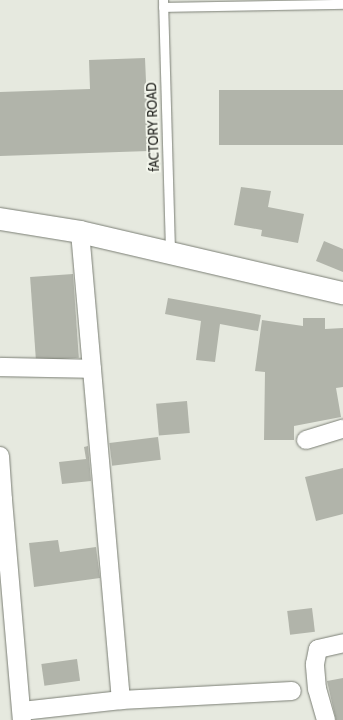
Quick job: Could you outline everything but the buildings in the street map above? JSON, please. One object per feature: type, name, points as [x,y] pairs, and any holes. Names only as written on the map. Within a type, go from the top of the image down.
[{"type":"street","points":[[0,219],[80,232],[343,293]]},
{"type":"street","points":[[80,232],[121,700]]},
{"type":"street","points":[[0,366],[92,369]]},
{"type":"street","points":[[306,440],[343,429]]},
{"type":"street","points":[[0,456],[2,501],[22,716],[121,700],[292,691]]},
{"type":"street","points":[[326,720],[317,689],[315,664],[318,649],[343,643]]},
{"type":"lane","points":[[163,4],[343,4]]},
{"type":"lane","name":"fACTORY ROAD","points":[[163,4],[170,252]]}]
